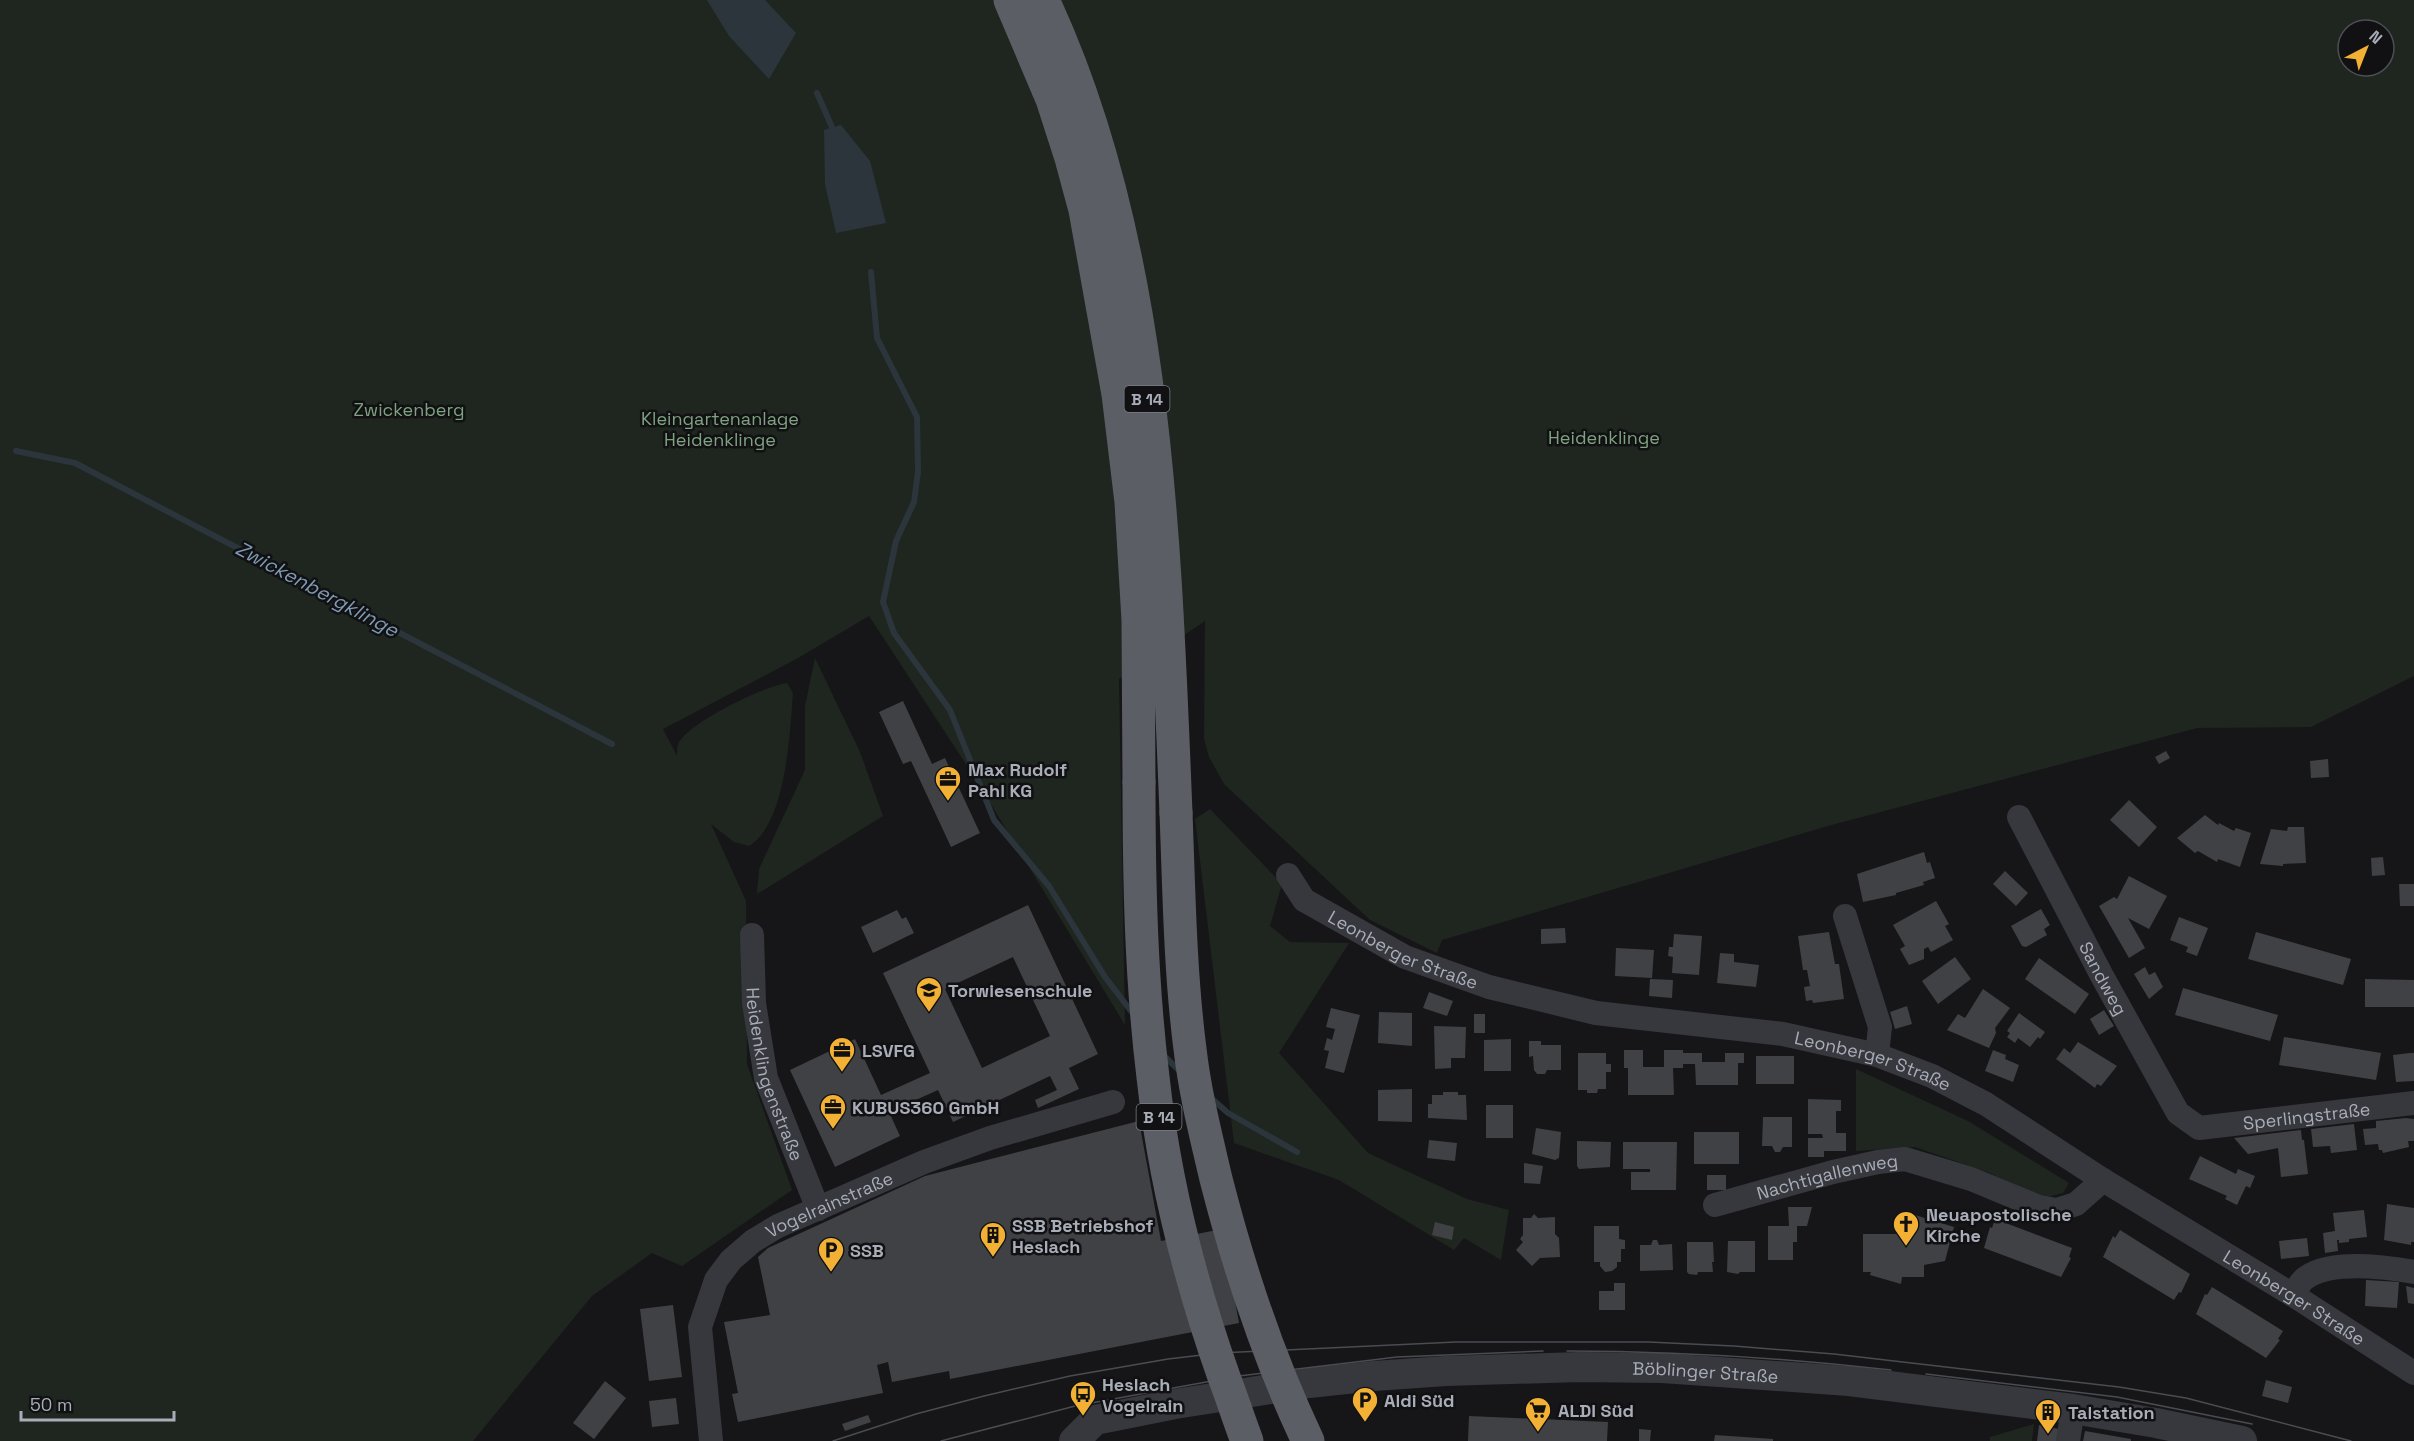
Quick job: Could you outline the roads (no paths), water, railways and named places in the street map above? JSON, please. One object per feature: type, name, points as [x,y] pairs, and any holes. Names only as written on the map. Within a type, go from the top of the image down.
[{"type":"highway","name":"B 14","points":[[1010,0],[1052,99],[1071,158],[1085,210],[1118,394],[1131,502],[1138,620],[1143,981],[1153,1079],[1166,1159],[1184,1242],[1209,1335],[1247,1441]]},
{"type":"highway","name":"B 14","points":[[1042,0],[1062,43],[1106,175],[1125,263],[1142,362],[1153,445],[1168,616],[1182,959],[1190,1049],[1202,1118],[1229,1229],[1259,1326],[1308,1441]]},
{"type":"street","name":"Sandweg","points":[[2019,817],[2102,976],[2178,1113],[2199,1128]]},
{"type":"street","name":"Leonberger Straße","points":[[1288,875],[1304,900],[1395,951],[1489,987],[1596,1013],[1783,1034],[1877,1055],[1932,1076],[1986,1104],[2103,1180],[2293,1295],[2414,1373]]},
{"type":"street","points":[[1845,916],[1880,1027],[1877,1055]]},
{"type":"street","name":"Heidenklingenstraße","points":[[752,935],[754,1003],[766,1078],[818,1209]]},
{"type":"street","name":"Vogelrainstraße","points":[[711,1441],[700,1327],[717,1280],[731,1260],[753,1241],[778,1226],[946,1154],[990,1138],[1113,1102]]},
{"type":"street","name":"Sperlingstraße","points":[[2199,1128],[2414,1103]]},
{"type":"street","name":"Nachtigallenweg","points":[[1715,1205],[1833,1172],[1878,1162],[1905,1160],[1971,1179],[2039,1207],[2057,1210],[2076,1204],[2103,1180]]},
{"type":"street","points":[[2293,1295],[2306,1277],[2329,1269],[2371,1267],[2414,1272]]},
{"type":"street","name":"Böblinger Straße","points":[[1074,1441],[1095,1420],[1298,1385],[1374,1376],[1446,1371],[1603,1367],[1662,1368],[1849,1381],[2073,1409],[2241,1441]]},
{"type":"street","name":"Böblinger Straße","points":[[1108,1441],[1119,1432],[1167,1407]]},
{"type":"street","points":[[2068,1441],[2073,1409]]},
{"type":"waterway","name":"Heidenklinge","points":[[817,93],[835,134]]},
{"type":"waterway","name":"Heidenklinge","points":[[871,272],[877,338],[917,417],[918,472],[914,502],[896,541],[883,602],[894,633],[950,710],[994,820],[1049,886],[1105,977],[1134,1015]]},
{"type":"waterway","name":"Zwickenbergklinge","points":[[16,451],[75,463],[612,744]]},
{"type":"waterway","name":"Heidenklinge","points":[[1163,1055],[1182,1073]]},
{"type":"waterway","name":"Heidenklinge","points":[[1210,1097],[1228,1113],[1297,1152]]},
{"type":"tram line","points":[[833,1441],[916,1414],[984,1396],[1070,1376],[1168,1359],[1219,1353],[1456,1342],[1648,1342],[1834,1354],[2119,1387],[2186,1398],[2351,1441]]},
{"type":"tram line","points":[[941,1441],[1075,1406],[1239,1376],[1397,1357],[1543,1351]]},
{"type":"tram line","points":[[1567,1351],[1729,1356],[1891,1370]]},
{"type":"tram line","points":[[1926,1374],[2117,1397],[2252,1424]]},
{"type":"place","name":"Max Rudolf Pahl KG","points":[[948,802]]},
{"type":"place","name":"Torwiesenschule","points":[[929,1013]]},
{"type":"place","name":"LSVFG","points":[[842,1073]]},
{"type":"place","name":"KUBUS360 GmbH","points":[[833,1130]]},
{"type":"place","name":"Neuapostolische Kirche","points":[[1906,1247]]},
{"type":"place","name":"SSB Betriebshof Heslach","points":[[993,1258]]},
{"type":"place","name":"SSB","points":[[831,1273]]},
{"type":"place","name":"Heslach Vogelrain","points":[[1083,1417]]},
{"type":"place","name":"Aldi Süd","points":[[1365,1423]]},
{"type":"place","name":"ALDI Süd","points":[[1538,1433]]},
{"type":"place","name":"Talstation","points":[[2048,1435]]},
{"type":"park label","name":"Zwickenberg","points":[[409,409]]},
{"type":"park label","name":"Kleingartenanlage Heidenklinge","points":[[720,428]]}]
